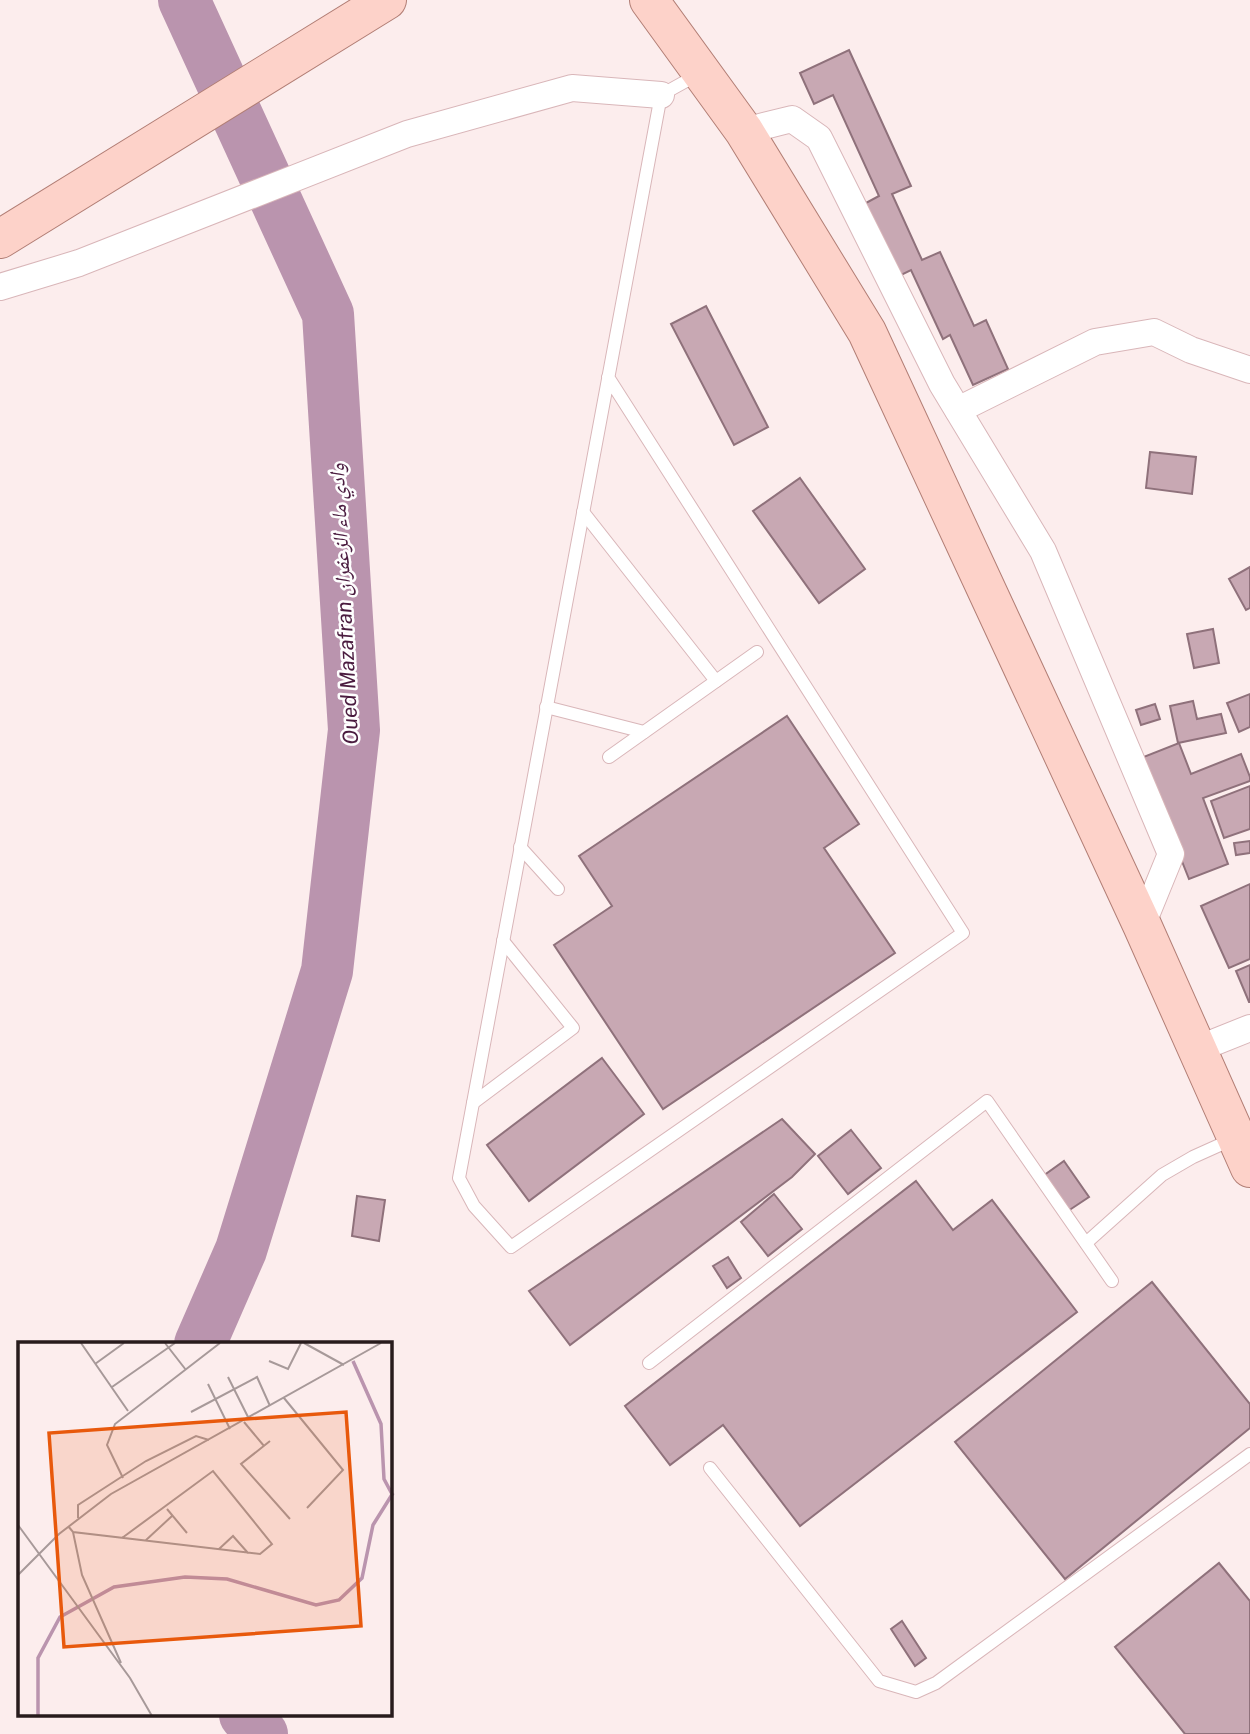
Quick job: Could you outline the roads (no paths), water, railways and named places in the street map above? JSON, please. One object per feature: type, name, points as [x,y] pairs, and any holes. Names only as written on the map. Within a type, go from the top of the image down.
[{"type":"main road","points":[[0,239],[387,0]]},
{"type":"main road","points":[[649,0],[744,131],[867,332],[1142,925],[1195,1050],[1246,1160]]},
{"type":"street","points":[[0,287],[79,263],[407,134],[572,88],[661,95]]},
{"type":"street","points":[[744,131],[792,119],[819,138],[942,384],[1043,551],[1171,854],[1142,925]]},
{"type":"street","points":[[958,410],[1095,342],[1154,332],[1191,350],[1250,370]]},
{"type":"street","points":[[1195,1050],[1250,1028]]},
{"type":"lane","points":[[608,377],[962,933],[511,1247],[474,1206],[459,1178],[520,847],[547,707],[608,377],[661,95],[700,73]]},
{"type":"lane","points":[[583,512],[716,681]]},
{"type":"lane","points":[[609,757],[757,652]]},
{"type":"lane","points":[[547,707],[644,732]]},
{"type":"lane","points":[[520,847],[558,888]]},
{"type":"lane","points":[[473,1103],[573,1028],[503,941]]},
{"type":"lane","points":[[649,1363],[987,1101],[1112,1281]]},
{"type":"lane","points":[[1086,1243],[1162,1175],[1192,1157],[1246,1160]]},
{"type":"lane","points":[[710,1468],[879,1681],[916,1692],[936,1683],[1250,1454]]},
{"type":"waterway","name":"Oued Mazafran وادي ماء الزعفران","points":[[184,0],[328,314],[354,730],[327,971],[241,1250],[201,1342]]},
{"type":"waterway","name":"Oued Mazafran وادي ماء الزعفران","points":[[246,1716],[262,1734]]}]
